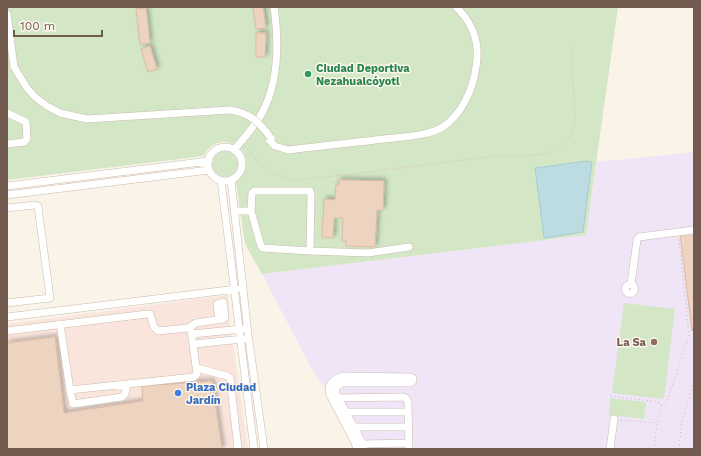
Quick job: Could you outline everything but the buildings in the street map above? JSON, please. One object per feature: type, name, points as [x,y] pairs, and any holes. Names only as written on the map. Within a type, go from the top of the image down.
[{"type":"street","points":[[234,150],[262,113],[271,89],[275,74],[276,58],[274,7]]},
{"type":"street","points":[[270,139],[288,147],[403,133],[433,128],[441,124],[448,118],[463,97],[471,75],[473,60],[471,36],[467,26],[460,15],[451,7]]},
{"type":"street","points":[[7,41],[11,68],[27,88],[35,97],[47,106],[68,116],[87,119],[239,112],[252,117],[261,124],[275,146],[288,150],[404,137],[434,132],[442,128],[450,121],[462,106],[470,91],[475,75],[477,60],[471,24],[456,7]]},
{"type":"street","points":[[7,14],[11,68]]},
{"type":"street","points":[[7,114],[26,122],[27,139],[24,142],[7,144]]},
{"type":"street","points":[[224,147],[234,150],[238,153],[242,163],[239,173],[231,180],[221,180],[214,176],[209,170],[211,154],[219,148],[224,147]]},
{"type":"street","points":[[7,186],[209,161]]},
{"type":"street","points":[[7,195],[209,170]]},
{"type":"street","points":[[221,180],[254,449]]},
{"type":"street","points":[[231,180],[248,334],[264,449]]},
{"type":"street","points":[[310,251],[312,194],[310,191],[255,191],[252,193],[250,211],[261,246],[263,248],[310,251],[368,253],[409,247]]},
{"type":"street","points":[[7,208],[38,206],[51,312]]},
{"type":"street","points":[[234,211],[250,211]]},
{"type":"street","points":[[631,284],[638,238],[694,230]]},
{"type":"street","points":[[7,317],[244,288]]},
{"type":"street","points":[[7,303],[50,298]]},
{"type":"street","points":[[7,331],[150,314],[154,327],[158,331],[239,329],[248,334]]},
{"type":"street","points":[[190,331],[196,323],[219,320]]},
{"type":"street","points":[[60,324],[73,404],[119,398],[125,394],[127,384]]},
{"type":"street","points":[[70,390],[194,376],[197,374],[197,368],[194,344],[190,331]]},
{"type":"street","points":[[194,344],[240,338],[249,342]]},
{"type":"street","points":[[197,368],[230,378],[238,449]]},
{"type":"street","points":[[335,398],[406,398],[408,402],[409,446],[361,447],[335,398],[335,390],[340,384],[343,383],[412,380]]},
{"type":"street","points":[[342,412],[408,412]]},
{"type":"street","points":[[610,449],[614,419]]},
{"type":"street","points":[[351,428],[408,427]]},
{"type":"path","points":[[241,141],[262,166],[278,175],[293,180],[497,156],[548,154],[562,146],[571,133],[575,120],[571,43]]},
{"type":"path","points":[[660,405],[667,401],[689,336],[678,232]]},
{"type":"path","points":[[679,449],[682,420],[694,382]]},
{"type":"path","points":[[611,396],[659,402],[660,405]]},
{"type":"path","points":[[654,449],[656,424],[660,405]]},
{"type":"path","points":[[614,419],[656,424]]},
{"type":"shaded area","points":[[694,152],[694,449],[355,449],[327,392],[314,373],[262,274],[586,235],[597,162]]},
{"type":"shaded area","points":[[228,295],[230,324],[248,449],[7,449],[7,324]]},
{"type":"green space","name":"Ciudad Deportiva Nezahualcóyotl","points":[[7,7],[618,7],[586,235],[262,274],[245,244],[236,182],[244,172],[246,162],[243,153],[237,146],[229,143],[220,142],[211,147],[204,156],[7,180]]},
{"type":"green space","points":[[225,151],[234,155],[238,164],[234,173],[225,177],[216,173],[212,164],[216,155]]},
{"type":"green space","points":[[624,303],[675,309],[664,399],[612,393]]},
{"type":"green space","points":[[610,398],[646,402],[644,419],[609,415]]},
{"type":"water","points":[[587,161],[592,162],[583,232],[544,238],[535,168]]},
{"type":"place","name":"Ciudad Deportiva Nezahualcóyotl","points":[[308,74]]},
{"type":"place","name":"La Sa","points":[[654,342]]},
{"type":"place","name":"Plaza Ciudad Jardín","points":[[178,393]]}]
